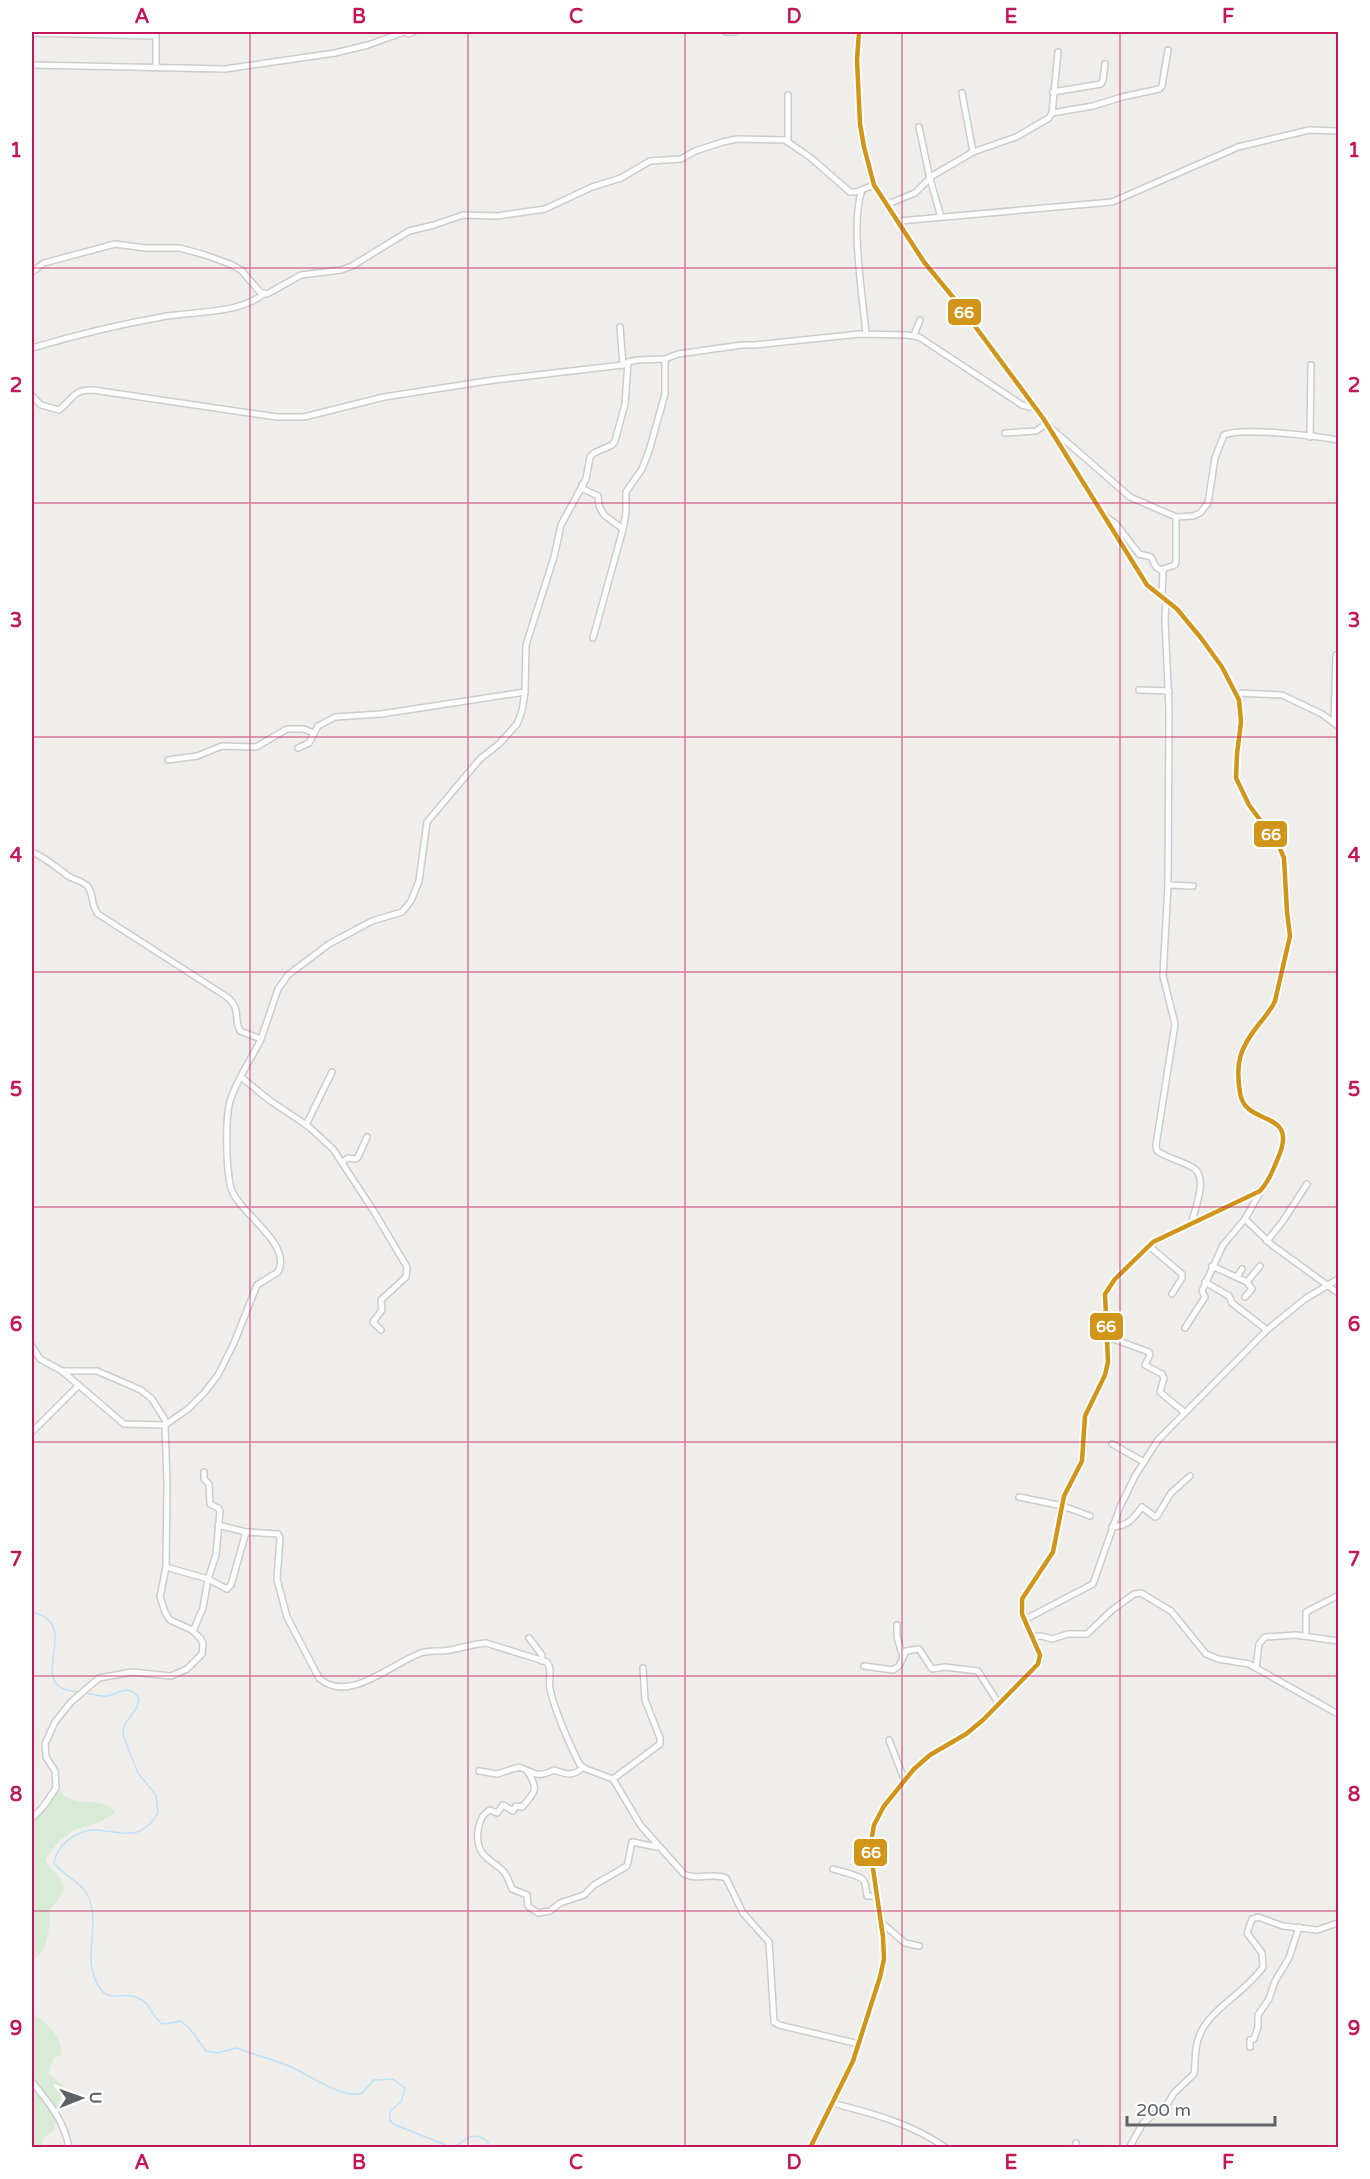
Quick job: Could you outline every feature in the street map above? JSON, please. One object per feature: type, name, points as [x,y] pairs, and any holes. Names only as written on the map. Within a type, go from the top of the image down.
[{"type":"street","points":[[32,65],[225,69],[321,55],[356,48],[404,32],[409,34],[413,32]]},
{"type":"street","points":[[726,32],[734,32]]},
{"type":"street","points":[[859,32],[857,60],[860,124],[874,185],[924,262],[1047,425],[1147,585],[1177,609],[1222,667],[1241,707],[1236,778],[1255,814],[1282,852],[1286,869],[1290,945],[1275,1001],[1244,1044],[1240,1057],[1240,1094],[1244,1105],[1249,1110],[1280,1126],[1284,1134],[1283,1147],[1245,1219],[1223,1245],[1205,1282],[1202,1291],[1205,1297],[1185,1328]]},
{"type":"street","points":[[32,33],[156,34],[156,67]]},
{"type":"street","points":[[1052,113],[1093,106],[1158,89],[1162,86],[1167,50]]},
{"type":"street","points":[[888,204],[915,193],[930,178],[973,152],[1016,136],[1049,118],[1052,113],[1058,52]]},
{"type":"street","points":[[1053,92],[1101,84],[1105,63]]},
{"type":"street","points":[[962,93],[973,152]]},
{"type":"street","points":[[788,95],[788,142]]},
{"type":"street","points":[[919,128],[941,217]]},
{"type":"street","points":[[899,221],[1112,202],[1238,147],[1309,130],[1338,131]]},
{"type":"street","points":[[32,348],[114,326],[239,307],[272,292],[301,275],[341,270],[352,266],[409,231],[434,225],[455,216],[477,214],[497,216],[544,209],[592,187],[621,178],[650,161],[681,159],[695,151],[723,142],[765,139],[788,142],[811,158],[850,192],[874,185]]},
{"type":"street","points":[[862,190],[858,204],[858,238],[866,334]]},
{"type":"street","points":[[32,272],[44,263],[115,244],[146,248],[180,248],[212,257],[241,270],[264,294]]},
{"type":"street","points":[[914,335],[920,320]]},
{"type":"street","points":[[32,1346],[40,1359],[62,1371],[125,1425],[166,1424],[204,1393],[218,1374],[234,1343],[257,1285],[278,1272],[279,1255],[273,1240],[234,1195],[230,1184],[227,1144],[230,1106],[241,1077],[261,1040],[278,989],[288,975],[329,944],[372,921],[402,912],[411,901],[419,881],[427,822],[480,759],[513,729],[522,711],[525,692],[528,634],[554,557],[561,525],[586,479],[590,457],[615,441],[625,404],[626,364],[620,327]]},
{"type":"street","points":[[32,396],[41,405],[59,410],[75,393],[82,390],[93,390],[277,417],[304,417],[384,397],[494,380],[626,364],[655,358],[665,359],[678,354],[729,346],[866,334],[914,335],[1023,405],[1034,406]]},
{"type":"street","points":[[593,638],[623,529],[626,492],[642,469],[665,394],[665,359]]},
{"type":"street","points":[[1310,437],[1311,365]]},
{"type":"street","points":[[1005,433],[1036,431],[1047,425]]},
{"type":"street","points":[[1047,425],[1130,497],[1176,517],[1193,516],[1200,513],[1208,503],[1215,458],[1224,435],[1234,432],[1338,440]]},
{"type":"street","points":[[582,485],[584,489],[598,496],[599,506],[604,515],[623,529]]},
{"type":"street","points":[[1104,515],[1116,524],[1139,554],[1151,556],[1157,568],[1163,571]]},
{"type":"street","points":[[1176,517],[1176,562],[1164,568],[1163,571],[1169,691],[1168,885],[1163,976],[1175,1024],[1156,1145],[1157,1151],[1194,1167],[1200,1174],[1201,1183],[1191,1225]]},
{"type":"street","points":[[1335,655],[1336,724]]},
{"type":"street","points":[[1139,690],[1169,691]]},
{"type":"street","points":[[298,748],[309,743],[313,733],[326,721],[335,717],[381,714],[525,692]]},
{"type":"street","points":[[1236,693],[1282,695],[1322,714],[1336,724]]},
{"type":"street","points":[[168,760],[197,756],[222,746],[256,747],[287,729],[304,729],[313,733]]},
{"type":"street","points":[[32,852],[55,864],[70,878],[85,884],[90,890],[94,908],[99,914],[227,997],[235,1004],[237,1025],[240,1031],[261,1040]]},
{"type":"street","points":[[1168,885],[1193,886]]},
{"type":"street","points":[[306,1125],[332,1072]]},
{"type":"street","points":[[241,1077],[327,1142],[373,1209],[407,1267],[406,1277],[381,1300],[382,1310],[373,1322],[381,1330]]},
{"type":"street","points":[[342,1162],[348,1158],[356,1159],[367,1137]]},
{"type":"street","points":[[810,2148],[854,2061],[880,1977],[884,1948],[870,1848],[872,1831],[884,1806],[904,1779],[922,1762],[966,1734],[1010,1695],[1038,1664],[1040,1655],[1024,1620],[1022,1599],[1053,1552],[1066,1489],[1082,1461],[1083,1424],[1105,1375],[1108,1362],[1105,1294],[1115,1279],[1160,1238],[1256,1193],[1266,1183]]},
{"type":"street","points":[[1267,1241],[1307,1184]]},
{"type":"street","points":[[1245,1219],[1267,1241],[1338,1293]]},
{"type":"street","points":[[1149,1246],[1182,1274],[1172,1294]]},
{"type":"street","points":[[1212,1266],[1247,1282],[1252,1289],[1245,1297]]},
{"type":"street","points":[[1247,1282],[1260,1266]]},
{"type":"street","points":[[1237,1277],[1242,1269]]},
{"type":"street","points":[[1024,1620],[1093,1584],[1120,1507],[1158,1440],[1267,1330],[1305,1299],[1338,1279]]},
{"type":"street","points":[[1205,1282],[1229,1296],[1233,1304],[1267,1330]]},
{"type":"street","points":[[1108,1337],[1149,1352],[1150,1355],[1145,1365],[1162,1374],[1164,1378],[1160,1392],[1184,1412]]},
{"type":"street","points":[[32,1818],[56,1788],[55,1771],[46,1757],[45,1744],[50,1730],[71,1702],[99,1678],[123,1673],[142,1673],[163,1677],[179,1673],[202,1653],[203,1644],[193,1631],[175,1624],[165,1612],[160,1597],[166,1567],[166,1424],[152,1400],[141,1390],[97,1371],[62,1371]]},
{"type":"street","points":[[32,1432],[80,1385]]},
{"type":"street","points":[[1112,1444],[1144,1462]]},
{"type":"street","points":[[193,1631],[203,1608],[208,1579],[216,1555],[220,1511],[210,1504],[209,1484],[204,1479],[204,1472]]},
{"type":"street","points":[[1112,1527],[1126,1525],[1133,1520],[1142,1507],[1156,1517],[1171,1493],[1190,1476]]},
{"type":"street","points":[[1019,1497],[1063,1506],[1090,1515]]},
{"type":"street","points":[[218,1525],[246,1532],[279,1535],[277,1579],[287,1617],[319,1678],[325,1683],[341,1688],[352,1687],[425,1652],[447,1651],[486,1643],[550,1664],[549,1685],[553,1701],[582,1768],[613,1779],[632,1812],[659,1847],[686,1875],[692,1878],[719,1876],[729,1882],[743,1913],[769,1942],[773,2020],[776,2024],[859,2044]]},
{"type":"street","points":[[166,1567],[208,1579],[224,1589],[230,1587],[246,1532]]},
{"type":"street","points":[[1032,1637],[1041,1636],[1052,1639],[1068,1634],[1087,1634],[1111,1611],[1137,1593],[1141,1593],[1171,1611],[1206,1654],[1218,1659],[1249,1664],[1338,1714]]},
{"type":"street","points":[[1306,1636],[1306,1612],[1337,1596]]},
{"type":"street","points":[[897,1625],[903,1656]]},
{"type":"street","points":[[1257,1668],[1259,1644],[1265,1636],[1306,1636],[1338,1641]]},
{"type":"street","points":[[529,1638],[542,1655],[542,1661]]},
{"type":"street","points":[[864,1666],[893,1670],[899,1666],[903,1656],[909,1650],[919,1649],[932,1669],[945,1667],[976,1670],[999,1704]]},
{"type":"street","points":[[613,1779],[660,1744],[660,1738],[645,1700],[644,1668]]},
{"type":"street","points":[[889,1740],[904,1779]]},
{"type":"street","points":[[478,1771],[497,1774],[519,1767],[528,1772],[544,1774],[554,1770],[569,1775],[582,1768]]},
{"type":"street","points":[[528,1772],[535,1784],[532,1795],[522,1807],[516,1806],[513,1811],[503,1805],[497,1813],[490,1810],[485,1812],[480,1820],[478,1840],[481,1851],[505,1873],[512,1889],[527,1895],[528,1906],[538,1913],[550,1911],[560,1903],[584,1895],[594,1885],[627,1866],[632,1842],[659,1847]]},
{"type":"street","points":[[833,1869],[860,1876],[864,1881],[867,1896],[877,1896]]},
{"type":"street","points":[[1129,2148],[1143,2123],[1168,2103],[1174,2092],[1194,2073],[1196,2045],[1207,2021],[1251,1983],[1263,1968],[1262,1953],[1247,1933],[1252,1919],[1258,1917],[1283,1926],[1317,1930],[1338,1923]]},
{"type":"street","points":[[882,1923],[905,1943],[919,1947]]},
{"type":"street","points":[[1250,2047],[1248,2044],[1254,2039],[1258,2027],[1258,2015],[1269,1999],[1275,1981],[1290,1958],[1299,1927]]},
{"type":"street","points":[[32,2082],[61,2122],[69,2148]]},
{"type":"street","points":[[832,2103],[874,2115],[925,2134],[946,2148]]},
{"type":"green space","points":[[60,1792],[67,1798],[105,1805],[115,1813],[98,1823],[74,1830],[59,1841],[46,1858],[46,1862],[64,1886],[61,1896],[49,1910],[49,1931],[45,1945],[38,1956],[32,1960],[32,1819],[36,1818]]},
{"type":"green space","points":[[32,2013],[48,2026],[59,2042],[61,2055],[53,2059],[49,2074],[63,2085],[64,2089],[54,2130],[43,2138],[41,2147],[32,2147]]},
{"type":"waterway","points":[[32,1612],[46,1618],[53,1626],[55,1636],[52,1670],[54,1680],[60,1687],[78,1692]]},
{"type":"waterway","points":[[86,1693],[104,1696],[128,1690],[139,1698],[137,1707],[124,1726],[123,1735],[138,1773],[156,1795],[158,1813],[144,1829],[137,1832],[95,1830],[81,1832],[69,1839],[56,1856],[54,1863],[82,1887],[89,1898],[93,1922],[92,1969],[95,1980],[102,1991],[108,1995],[138,1998],[147,2004],[161,2023],[181,2021],[206,2051],[217,2053],[237,2048],[285,2064],[325,2085],[352,2094],[361,2094],[374,2080],[393,2079],[405,2088],[401,2102],[390,2111],[390,2120],[393,2124],[451,2147],[471,2136],[476,2136],[488,2142],[488,2148]]},
{"type":"transit line","name":"66","points":[[810,2148],[853,2061],[884,1959],[870,1848],[874,1825],[884,1806],[914,1769],[930,1755],[966,1734],[983,1720],[1038,1664],[1040,1655],[1022,1614],[1022,1599],[1053,1552],[1064,1496],[1082,1461],[1085,1416],[1105,1375],[1108,1362],[1105,1294],[1115,1279],[1153,1242],[1260,1191],[1278,1158],[1283,1142],[1282,1132],[1277,1125],[1251,1111],[1244,1104],[1240,1093],[1238,1073],[1243,1048],[1275,1001],[1290,936],[1284,858],[1278,844],[1249,805],[1236,778],[1241,722],[1239,700],[1222,667],[1201,638],[1177,609],[1147,585],[1043,418],[957,302],[924,262],[874,185],[860,124],[857,60],[859,32]]}]
